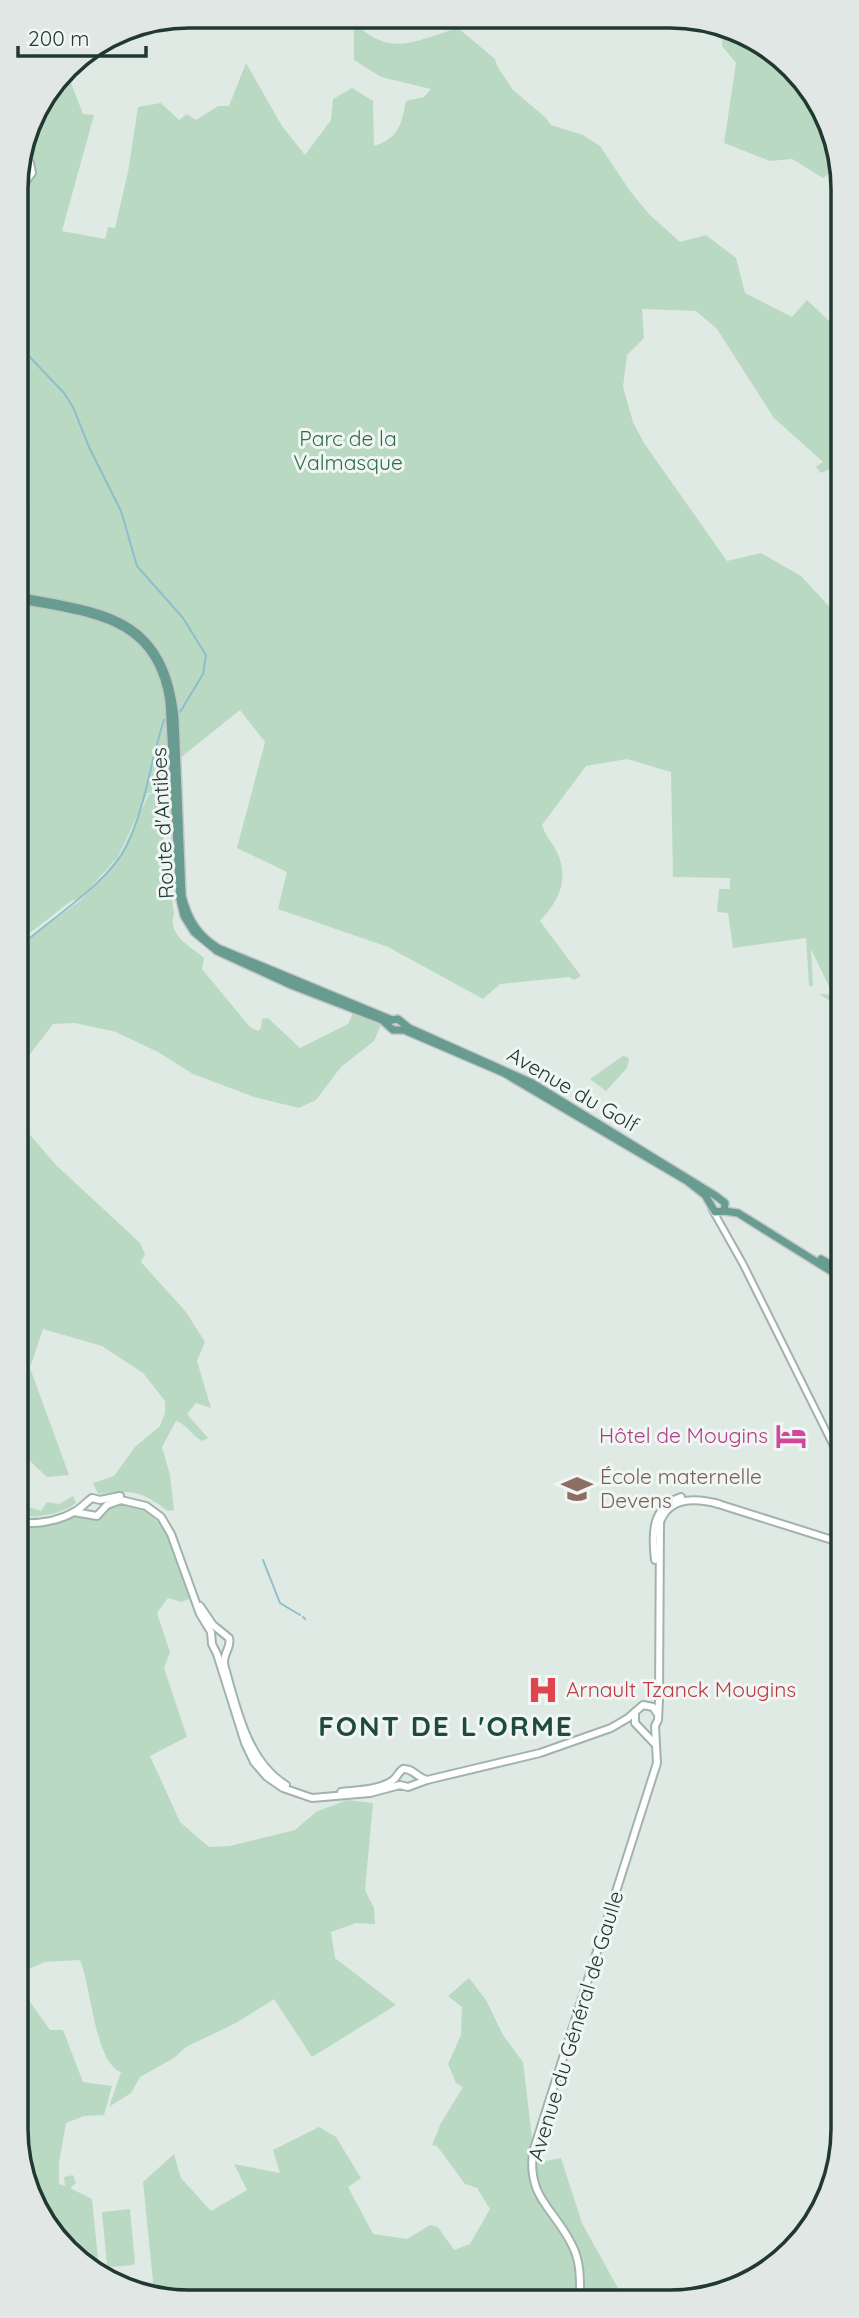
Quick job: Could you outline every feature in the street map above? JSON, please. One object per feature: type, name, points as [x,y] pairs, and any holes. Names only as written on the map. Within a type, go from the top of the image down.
[{"type":"main road","name":"Route d'Antibes","points":[[28,599],[89,612],[129,630],[151,653],[165,681],[169,701],[178,881],[184,916],[194,932],[210,947],[390,1022],[398,1019],[401,1026]]},
{"type":"main road","name":"Avenue du Golf","points":[[401,1026],[532,1083],[654,1157],[723,1206]]},
{"type":"main road","name":"Avenue du Golf","points":[[401,1026],[504,1073],[701,1191],[711,1207]]},
{"type":"main road","points":[[654,1157],[660,1165]]},
{"type":"main road","points":[[723,1206],[718,1213],[711,1207],[713,1200],[831,1268]]},
{"type":"main road","points":[[74,1513],[92,1498],[100,1500],[121,1496],[135,1498],[159,1510],[168,1521],[201,1607],[209,1620],[222,1633],[228,1635],[230,1641],[224,1664],[250,1742],[264,1767],[275,1778],[294,1789],[319,1794],[379,1787],[397,1777],[404,1769],[411,1769],[427,1780]]},
{"type":"main road","points":[[100,1500],[103,1509]]},
{"type":"main road","points":[[28,1523],[45,1522],[74,1513],[97,1516],[111,1503],[127,1500],[146,1506],[161,1517],[171,1534],[200,1614],[213,1638],[212,1644],[216,1649],[248,1751],[262,1772],[274,1783],[297,1794],[320,1798],[370,1793],[400,1785],[408,1787],[413,1783],[547,1751],[621,1723],[640,1706],[649,1706],[657,1713]]},
{"type":"main road","points":[[641,1728],[648,1729],[658,1720],[659,1530],[664,1514],[676,1503],[688,1500],[719,1504],[831,1540]]},
{"type":"main road","points":[[85,1504],[88,1513]]},
{"type":"main road","points":[[213,1638],[222,1633]]},
{"type":"main road","points":[[216,1649],[226,1650]]},
{"type":"main road","points":[[649,1706],[658,1689]]},
{"type":"main road","points":[[635,1712],[635,1723]]},
{"type":"main road","points":[[621,1723],[635,1723],[656,1745]]},
{"type":"main road","name":"Avenue du Général de Gaulle","points":[[580,2290],[580,2265],[573,2246],[535,2189],[532,2160],[651,1785],[657,1762],[654,1726]]},
{"type":"main road","points":[[413,1783],[414,1773]]},
{"type":"main road","points":[[397,1777],[400,1785]]},
{"type":"street","points":[[721,1224],[723,1206]]},
{"type":"street","name":"Avenue du Golf","points":[[711,1207],[753,1284],[831,1441]]},
{"type":"green space","name":"Parc de la Valmasque","points":[[354,28],[360,28],[380,40],[404,44],[458,28],[495,59],[513,90],[551,125],[583,135],[600,146],[649,214],[680,242],[706,235],[736,258],[745,293],[792,317],[807,300],[831,322],[831,468],[821,473],[816,467],[823,462],[774,418],[717,329],[696,311],[642,309],[644,338],[627,355],[623,387],[633,422],[644,443],[727,561],[761,553],[801,576],[831,608],[831,991],[811,949],[813,986],[809,986],[806,938],[733,948],[728,913],[717,912],[719,889],[730,889],[730,878],[673,877],[671,772],[627,759],[586,766],[542,825],[560,860],[562,879],[558,897],[540,921],[581,976],[574,980],[569,977],[500,984],[483,999],[388,947],[278,909],[287,872],[237,848],[265,742],[240,710],[169,767],[170,791],[148,793],[118,857],[81,898],[71,901],[28,934],[28,178],[33,147],[40,127],[55,99],[70,81],[83,114],[94,115],[62,231],[105,239],[108,227],[115,228],[128,172],[138,107],[161,103],[179,120],[187,114],[196,120],[218,106],[229,106],[246,63],[282,126],[305,155],[331,120],[333,99],[352,88],[373,101],[374,146],[394,135],[406,101],[424,97],[431,89],[381,77],[354,60]]},
{"type":"green space","points":[[723,37],[751,50],[768,61],[798,91],[819,127],[830,173],[823,178],[792,159],[770,161],[724,143],[736,63],[722,46]]},
{"type":"green space","points":[[162,793],[165,806],[162,824],[174,928],[181,939],[204,958],[202,969],[250,1027],[258,1031],[262,1019],[268,1018],[300,1048],[348,1024],[353,1013],[381,1025],[374,1041],[341,1067],[316,1100],[299,1108],[254,1097],[193,1074],[158,1052],[116,1032],[75,1023],[53,1024],[28,1057],[28,940],[81,900],[105,874],[119,857],[149,794]]},
{"type":"green space","name":"Parc de la Valmasque","points":[[819,994],[831,995],[831,1001]]},
{"type":"green space","points":[[623,1056],[629,1060],[627,1068],[606,1091],[590,1079]]},
{"type":"green space","points":[[28,1133],[56,1165],[140,1243],[145,1254],[141,1262],[186,1312],[205,1342],[197,1361],[211,1408],[196,1403],[187,1414],[208,1438],[202,1441],[176,1421],[162,1447],[170,1475],[174,1510],[168,1511],[136,1493],[98,1494],[93,1483],[114,1476],[135,1447],[160,1426],[165,1413],[165,1401],[143,1373],[102,1346],[43,1329],[30,1368],[69,1475],[47,1477],[28,1459]]},
{"type":"green space","points":[[73,1496],[76,1503],[56,1513],[28,1516],[28,1506],[41,1511],[47,1502],[59,1504]]},
{"type":"green space","points":[[119,1503],[136,1507],[161,1525],[175,1551],[189,1599],[181,1602],[168,1598],[157,1613],[170,1652],[164,1668],[187,1737],[150,1756],[180,1822],[209,1847],[230,1846],[295,1830],[316,1812],[347,1800],[373,1803],[365,1890],[374,1908],[375,1924],[356,1923],[331,1932],[335,1958],[396,2005],[312,2057],[274,1999],[236,2023],[186,2047],[174,2058],[140,2077],[131,2093],[109,2107],[121,2072],[112,2066],[105,2054],[80,1960],[45,1962],[28,1969],[28,1527],[39,1527],[81,1515],[93,1518],[106,1508]]},
{"type":"green space","points":[[469,1978],[486,2000],[503,2035],[523,2062],[535,2163],[561,2158],[582,2223],[619,2290],[189,2290],[149,2284],[153,2282],[143,2182],[174,2154],[181,2178],[211,2211],[247,2190],[234,2164],[280,2173],[273,2150],[319,2127],[336,2137],[361,2178],[348,2187],[373,2234],[407,2239],[430,2225],[438,2227],[454,2250],[470,2244],[490,2209],[477,2188],[465,2184],[437,2146],[432,2145],[441,2123],[463,2087],[456,2083],[448,2064],[461,2035],[462,2007],[448,1996]]},
{"type":"green space","points":[[28,1997],[50,2030],[63,2030],[83,2082],[112,2086],[104,2115],[84,2116],[66,2123],[59,2163],[59,2184],[65,2186],[64,2177],[73,2175],[76,2183],[70,2188],[92,2199],[98,2262],[75,2243],[61,2227],[45,2200],[31,2161],[28,2129]]},
{"type":"green space","points":[[130,2209],[135,2263],[112,2267],[107,2265],[102,2213]]},
{"type":"waterway","points":[[28,355],[64,393],[73,407],[89,447],[121,511],[137,566],[183,618],[206,655],[203,674],[180,712]]},
{"type":"waterway","points":[[28,940],[93,887],[127,845],[139,814],[164,720]]},
{"type":"waterway","points":[[263,1560],[280,1603],[300,1615]]},
{"type":"place","name":"Hôtel de Mougins","points":[[791,1436]]},
{"type":"place","name":"École maternelle Devens","points":[[577,1489]]},
{"type":"place","name":"Arnault Tzanck Mougins","points":[[543,1690]]},
{"type":"district","name":"FONT DE L'ORME","points":[[446,1726]]}]
